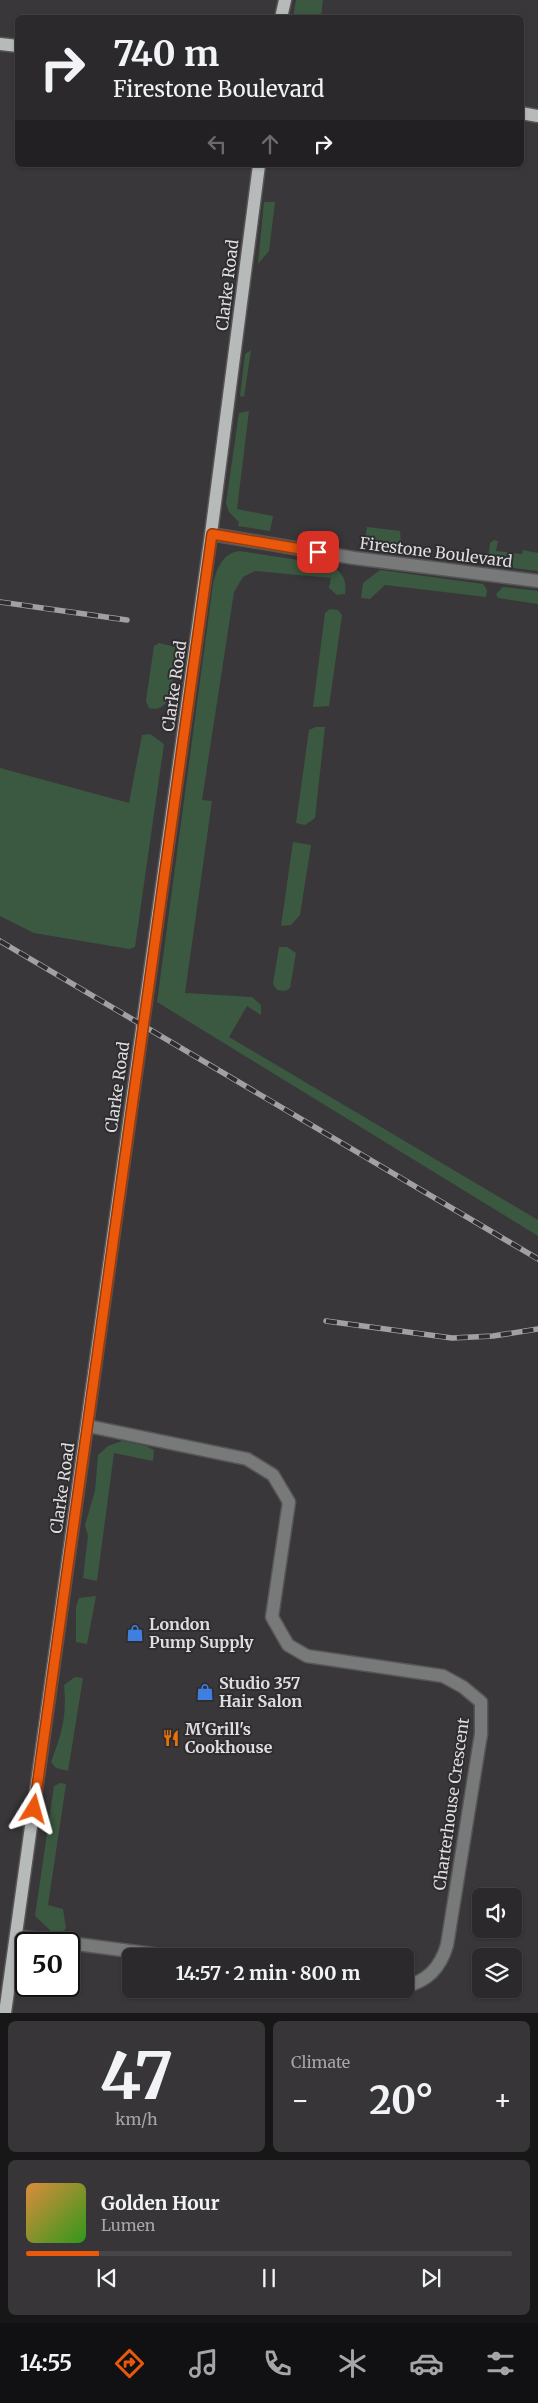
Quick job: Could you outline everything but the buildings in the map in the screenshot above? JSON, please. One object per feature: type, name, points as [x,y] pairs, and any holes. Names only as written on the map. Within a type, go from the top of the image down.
[{"type":"main road","points":[[282,15],[284,0]]},
{"type":"main road","points":[[0,44],[15,46]]},
{"type":"main road","points":[[524,114],[538,116]]},
{"type":"main road","name":"Clarke Road","points":[[17,1932],[212,534],[259,167]]},
{"type":"main road","name":"Clarke Road","points":[[5,2013],[15,1943]]},
{"type":"street","name":"Firestone Boulevard","points":[[212,534],[354,558],[538,581]]},
{"type":"street","name":"Charterhouse Crescent","points":[[88,1426],[247,1460],[273,1475],[289,1502],[272,1617],[288,1644],[307,1656],[443,1676],[463,1687],[481,1702],[481,1734],[447,1945],[442,1962],[438,1967],[414,1985]]},
{"type":"street","points":[[80,1944],[122,1950]]},
{"type":"green space","points":[[296,0],[323,0],[321,15],[293,15]]},
{"type":"green space","points":[[264,202],[275,202],[269,251],[258,264]]},
{"type":"green space","points":[[251,350],[244,397],[240,396],[245,354]]},
{"type":"green space","points":[[249,411],[237,509],[273,516],[270,531],[238,526],[239,522],[229,512],[226,503],[239,413]]},
{"type":"green space","points":[[367,527],[400,531],[401,543],[397,549],[364,545]]},
{"type":"green space","points":[[494,540],[498,541],[496,551],[522,554],[523,550],[538,553],[538,571],[490,565],[488,561],[490,543]]},
{"type":"green space","points":[[239,551],[331,565],[343,577],[345,594],[337,595],[329,588],[331,578],[255,571],[243,577],[234,592],[202,800],[212,801],[185,993],[252,997],[261,1005],[261,1015],[247,1006],[229,1037],[538,1220],[538,1236],[157,1002],[213,584],[216,573],[224,559],[228,555]]},
{"type":"green space","points":[[380,570],[483,584],[487,590],[486,597],[385,585],[370,599],[361,598],[363,583]]},
{"type":"green space","points":[[503,587],[538,591],[538,604],[498,598],[496,594]]},
{"type":"green space","points":[[330,609],[338,610],[342,615],[329,706],[313,707],[325,613]]},
{"type":"green space","points":[[159,643],[175,647],[172,687],[165,704],[158,708],[149,708],[146,701],[154,646]]},
{"type":"green space","points":[[316,727],[325,727],[315,818],[305,825],[296,823],[309,730]]},
{"type":"green space","points":[[150,734],[164,744],[135,947],[129,949],[34,933],[0,916],[0,768],[129,803],[142,735]]},
{"type":"green space","points":[[293,842],[311,845],[300,915],[291,925],[281,926]]},
{"type":"green space","points":[[279,947],[287,947],[296,953],[290,988],[285,991],[277,990],[273,984]]},
{"type":"green space","points":[[122,1441],[146,1446],[154,1450],[153,1461],[114,1453],[97,1581],[83,1578],[88,1536],[85,1525],[95,1491],[98,1455],[108,1446]]},
{"type":"green space","points":[[96,1596],[87,1644],[76,1642],[76,1607],[79,1598]]},
{"type":"green space","points":[[75,1677],[83,1678],[68,1771],[56,1768],[51,1762],[63,1724],[65,1706],[64,1685]]},
{"type":"green space","points":[[60,1783],[66,1784],[48,1905],[63,1909],[66,1928],[63,1932],[52,1932],[35,1916],[54,1786]]},
{"type":"railway","points":[[0,602],[127,620]]},
{"type":"railway","points":[[0,941],[538,1259]]},
{"type":"railway","points":[[326,1321],[452,1338],[493,1336],[538,1329]]},
{"type":"place","name":"London Pump Supply","points":[[135,1633]]},
{"type":"place","name":"Studio 357 Hair Salon","points":[[205,1692]]},
{"type":"place","name":"M'Grill's Cookhouse","points":[[171,1738]]},
{"type":"route","points":[[34,1809],[154,937],[212,534],[318,552]]}]
